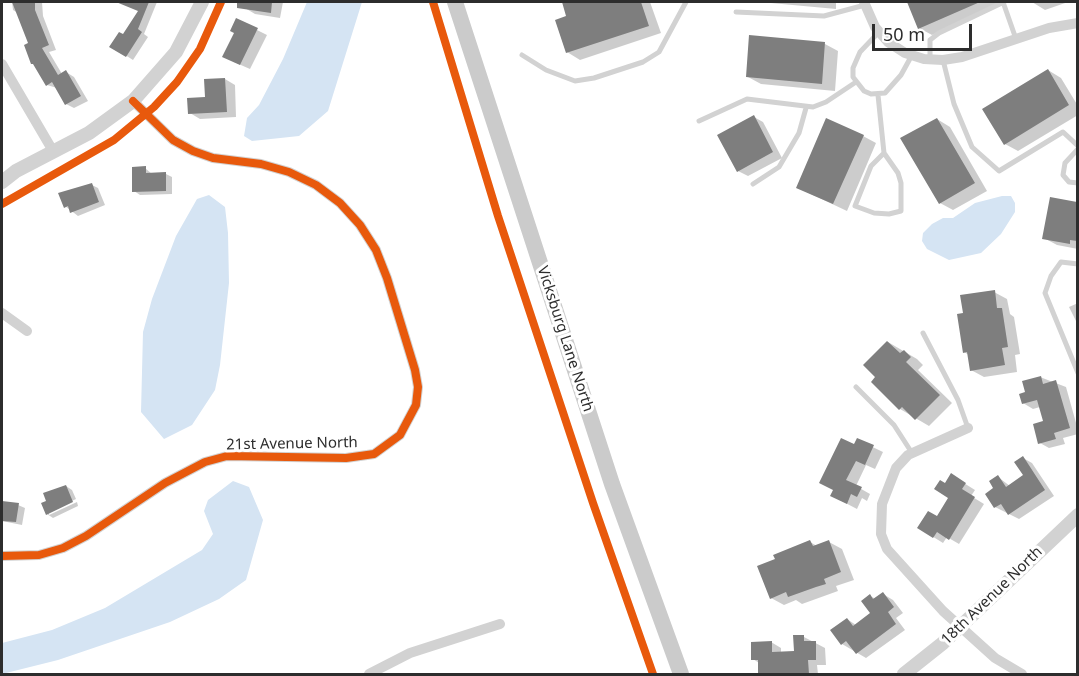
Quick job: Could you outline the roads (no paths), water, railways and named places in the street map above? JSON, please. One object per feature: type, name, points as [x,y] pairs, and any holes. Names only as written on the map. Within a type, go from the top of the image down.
[{"type":"main road","name":"Vicksburg Lane North","points":[[454,2],[612,484],[681,675]]},
{"type":"street","points":[[2,182],[53,151],[89,133],[133,101],[176,52],[202,2]]},
{"type":"street","points":[[865,3],[879,32],[888,42],[912,55],[930,60],[943,60],[1049,28],[1077,22]]},
{"type":"street","points":[[2,64],[53,151]]},
{"type":"street","name":"21st Avenue North","points":[[2,556],[39,555],[63,548],[86,536],[165,483],[205,462],[249,455],[360,457],[386,447],[400,435],[410,421],[416,405],[418,387],[387,278],[376,250],[360,225],[340,203],[316,185],[289,172],[261,164],[213,158],[193,151],[172,140],[133,101]]},
{"type":"street","points":[[2,313],[27,331]]},
{"type":"street","points":[[968,428],[912,453],[896,468],[881,512],[881,534],[886,549],[960,627],[995,658],[1022,675]]},
{"type":"street","name":"18th Avenue North","points":[[904,675],[960,627],[1077,515]]},
{"type":"street","points":[[369,675],[410,653],[500,624]]},
{"type":"lane","points":[[522,55],[546,70],[575,81],[594,78],[643,62],[659,52],[686,2]]},
{"type":"lane","points":[[930,60],[930,40],[939,33],[1003,2],[1016,39]]},
{"type":"lane","points":[[736,12],[824,16],[865,3]]},
{"type":"lane","points":[[879,32],[856,60],[853,77],[864,91],[878,95],[890,89],[912,55]]},
{"type":"lane","points":[[943,60],[954,104],[972,147],[999,171],[1063,132],[1077,148],[1065,163],[1063,175],[1069,182],[1077,183]]},
{"type":"lane","points":[[699,121],[747,99],[806,108],[826,102],[856,82]]},
{"type":"lane","points":[[878,95],[884,153],[898,173],[901,183],[901,211],[890,214],[874,213],[855,206],[871,166],[884,153]]},
{"type":"lane","points":[[753,184],[779,167],[799,133],[806,108]]},
{"type":"lane","points":[[1077,264],[1061,262],[1051,276],[1045,293],[1077,373]]},
{"type":"lane","points":[[923,333],[958,400],[968,428]]},
{"type":"lane","points":[[856,387],[894,425],[912,453]]},
{"type":"water","points":[[307,2],[362,2],[328,111],[299,136],[252,141],[244,136],[247,118],[259,105],[283,59]]},
{"type":"water","points":[[209,195],[225,207],[228,233],[229,283],[220,365],[215,390],[192,425],[164,439],[141,412],[143,332],[152,299],[176,236],[197,199]]},
{"type":"water","points":[[1011,196],[1015,203],[1015,212],[1001,234],[981,253],[949,260],[927,249],[922,241],[923,233],[932,224],[943,218],[953,218],[975,203]]},
{"type":"water","points":[[233,481],[249,487],[263,520],[246,580],[219,599],[170,622],[58,660],[2,674],[2,643],[52,630],[105,608],[202,550],[213,534],[204,511],[208,500]]}]
